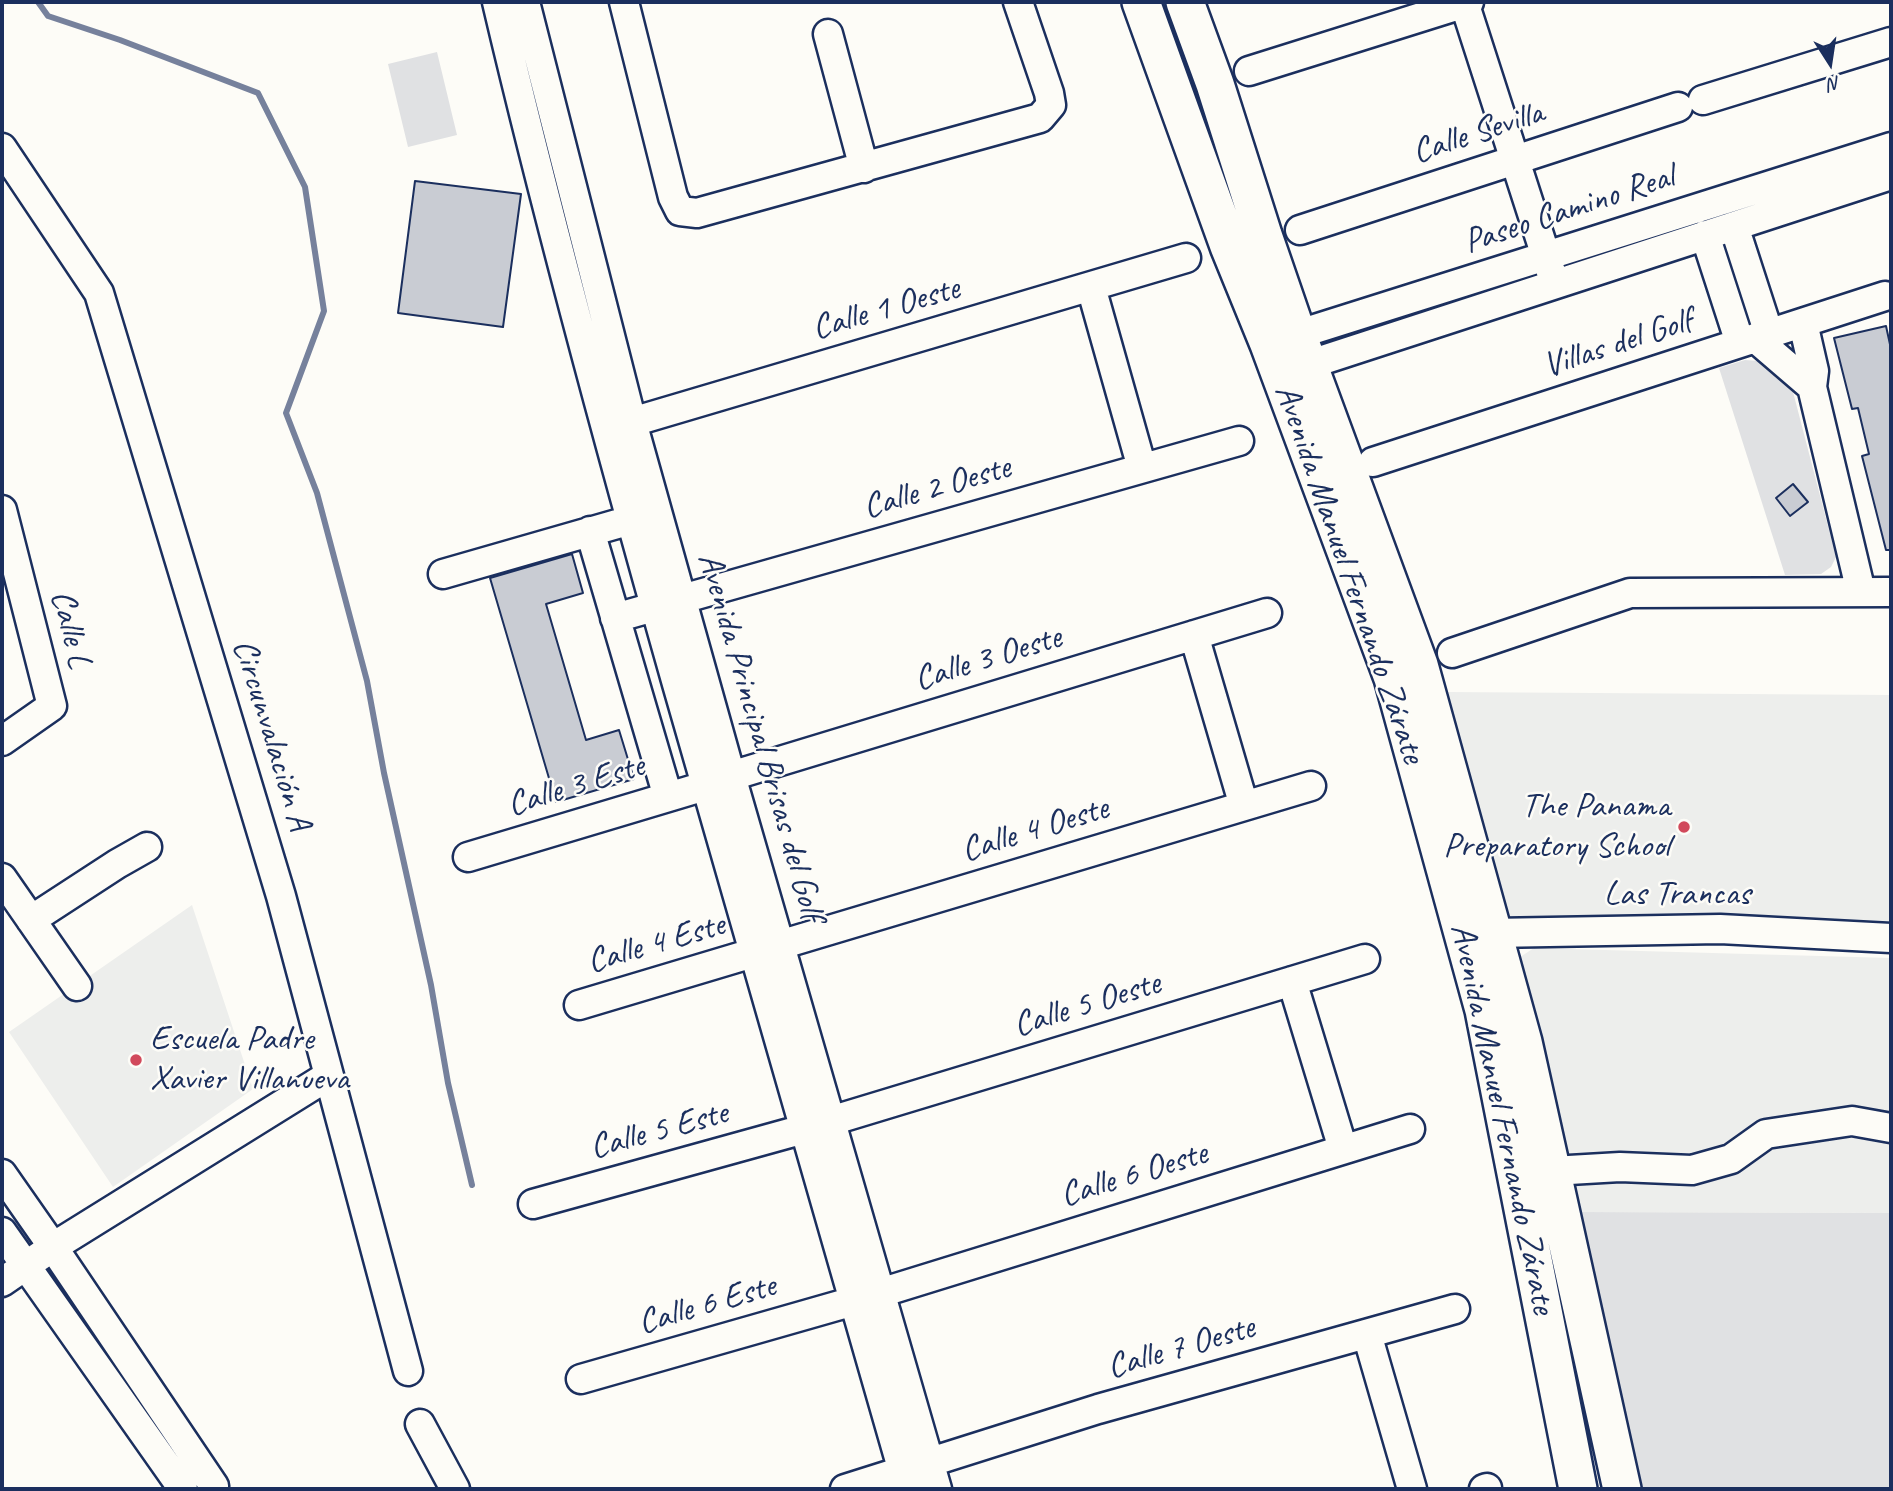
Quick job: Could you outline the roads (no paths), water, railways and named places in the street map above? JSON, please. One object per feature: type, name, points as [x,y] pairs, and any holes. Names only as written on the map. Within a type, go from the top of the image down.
[{"type":"main road","name":"Avenida Manuel Fernando Zárate","points":[[1141,2],[1229,246],[1289,354],[1419,665],[1478,937],[1484,1010],[1578,1489]]},
{"type":"main road","name":"Avenida Manuel Fernando Zárate","points":[[1185,2],[1215,84],[1263,235],[1289,354]]},
{"type":"main road","name":"Avenida Manuel Fernando Zárate","points":[[1478,937],[1523,1042],[1622,1489]]},
{"type":"street","points":[[624,2],[673,197],[680,211],[697,213],[1040,118],[1051,105],[1049,93],[1018,2]]},
{"type":"street","points":[[1249,71],[1466,2],[1555,284]]},
{"type":"street","name":"Avenida Principal Brisas del Golf","points":[[517,4],[632,422],[668,602],[718,781],[753,954],[804,1129],[867,1297]]},
{"type":"street","name":"Avenida Principal Brisas del Golf","points":[[517,4],[580,336],[631,520],[668,602]]},
{"type":"street","points":[[828,34],[864,168]]},
{"type":"street","name":"Calle Sevilla","points":[[1300,230],[1690,103],[1891,42]]},
{"type":"street","name":"Paseo Camino Real","points":[[1289,354],[1544,256],[1891,147]]},
{"type":"street","name":"Circunvalación A","points":[[2,148],[99,293],[281,896],[408,1371]]},
{"type":"street","name":"Paseo Camino Real","points":[[1289,354],[1555,284],[1891,175]]},
{"type":"street","points":[[1734,226],[1755,338]]},
{"type":"street","points":[[1704,236],[1755,338],[1812,387]]},
{"type":"street","name":"Calle 1 Oeste","points":[[606,430],[1186,258]]},
{"type":"street","points":[[1091,287],[1142,468]]},
{"type":"street","name":"Villas del Golf","points":[[1373,462],[1885,296]]},
{"type":"street","points":[[1803,323],[1814,371],[1812,387],[1861,592]]},
{"type":"street","name":"Calle 2 Oeste","points":[[615,618],[1239,441]]},
{"type":"street","name":"Calle L","points":[[2,510],[6,546],[51,706],[2,741]]},
{"type":"street","points":[[443,574],[631,520]]},
{"type":"street","points":[[590,531],[668,797]]},
{"type":"street","points":[[1452,653],[1630,593],[1891,592]]},
{"type":"street","name":"Calle 3 Oeste","points":[[718,781],[1267,613]]},
{"type":"street","points":[[1194,635],[1244,806]]},
{"type":"street","name":"Avenida Principal Brisas del Golf","points":[[718,781],[780,944],[831,1121],[867,1297],[919,1478]]},
{"type":"street","name":"Calle 3 Este","points":[[468,857],[718,781]]},
{"type":"street","name":"Calle 4 Oeste","points":[[753,954],[1311,786]]},
{"type":"street","points":[[32,920],[147,847]]},
{"type":"street","points":[[2,878],[77,986]]},
{"type":"street","name":"Las Trancas","points":[[1478,937],[1720,929],[1891,938]]},
{"type":"street","name":"Calle 4 Este","points":[[579,1005],[753,954]]},
{"type":"street","name":"Calle 5 Oeste","points":[[804,1129],[1365,959]]},
{"type":"street","points":[[1292,981],[1343,1149]]},
{"type":"street","points":[[2,1282],[53,1247],[328,1076]]},
{"type":"street","points":[[1552,1171],[1619,1167],[1692,1170],[1731,1159],[1766,1134],[1852,1121],[1891,1128]]},
{"type":"street","name":"Calle 5 Este","points":[[533,1204],[804,1129]]},
{"type":"street","name":"Calle 6 Oeste","points":[[867,1297],[1410,1129]]},
{"type":"street","points":[[2,1174],[214,1486],[213,1489]]},
{"type":"street","points":[[2,1232],[183,1489]]},
{"type":"street","name":"Calle 6 Este","points":[[581,1379],[867,1297]]},
{"type":"street","name":"Calle 7 Oeste","points":[[845,1489],[919,1478],[1098,1409],[1455,1309]]},
{"type":"street","points":[[1367,1334],[1412,1489]]},
{"type":"street","points":[[421,1424],[455,1489]]},
{"type":"waterway","points":[[38,2],[48,16],[120,40],[258,93],[305,187],[324,311],[286,413],[317,493],[367,681],[384,773],[431,985],[448,1083],[472,1185]]},
{"type":"place","name":"The Panama Preparatory School","points":[[1684,827]]},
{"type":"place","name":"Escuela Padre Xavier Villanueva","points":[[136,1060]]}]
